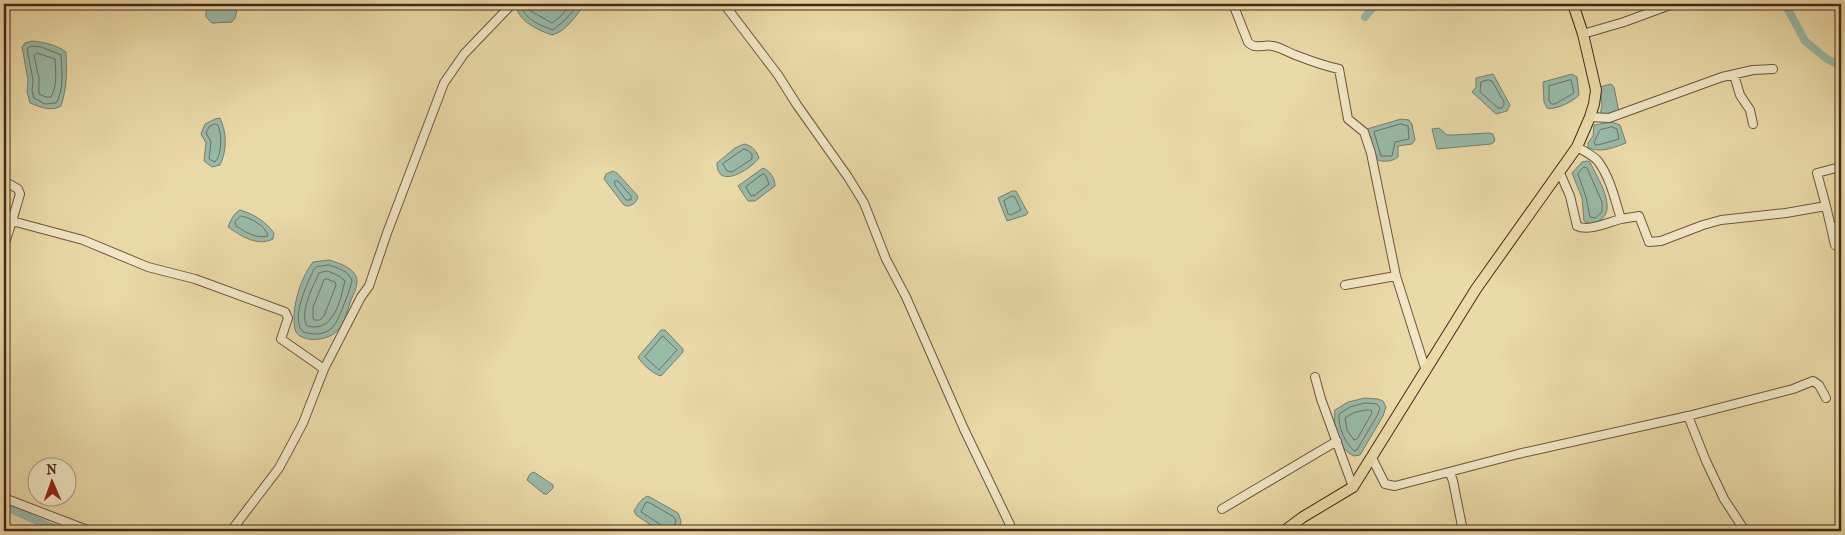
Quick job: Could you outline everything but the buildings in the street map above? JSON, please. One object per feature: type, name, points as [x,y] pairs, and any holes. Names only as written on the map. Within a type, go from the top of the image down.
[{"type":"main road","points":[[1284,531],[1303,517],[1353,487],[1476,289],[1577,148],[1590,117],[1596,90],[1583,34],[1573,4]]},
{"type":"street","points":[[231,531],[279,468],[303,423],[324,369],[361,297],[369,286],[387,233],[444,84],[464,54],[512,4]]},
{"type":"street","points":[[724,4],[778,75],[864,203],[886,259],[906,297],[964,429],[1013,531]]},
{"type":"street","points":[[1233,4],[1245,37],[1251,46],[1267,45],[1282,48],[1296,56],[1339,69],[1348,119],[1364,132],[1371,153],[1396,276],[1426,371]]},
{"type":"street","points":[[1583,34],[1624,22],[1673,4]]},
{"type":"street","points":[[1590,117],[1609,118],[1734,75],[1753,70],[1773,69]]},
{"type":"street","points":[[1734,75],[1740,95],[1750,110],[1753,124]]},
{"type":"street","points":[[1577,148],[1597,160],[1602,168],[1614,195],[1621,219]]},
{"type":"street","points":[[1835,245],[1817,173],[1840,167]]},
{"type":"street","points":[[1560,173],[1570,196],[1577,226],[1589,228],[1639,216],[1647,240],[1651,243],[1721,220],[1786,213],[1826,206]]},
{"type":"street","points":[[4,182],[10,183],[18,189],[20,194],[4,246]]},
{"type":"street","points":[[12,221],[84,240],[148,267],[195,279],[285,312],[288,318],[281,339],[324,369]]},
{"type":"street","points":[[1831,228],[1841,225]]},
{"type":"street","points":[[1345,285],[1396,276]]},
{"type":"street","points":[[1315,377],[1321,399],[1353,487]]},
{"type":"street","points":[[1372,458],[1385,484],[1395,486],[1564,443],[1688,416],[1813,381],[1819,385],[1826,398]]},
{"type":"street","points":[[1688,416],[1720,490],[1746,531]]},
{"type":"street","points":[[1222,509],[1337,441]]},
{"type":"street","points":[[1450,472],[1463,531]]},
{"type":"street","points":[[4,498],[90,531]]},
{"type":"water","points":[[206,4],[238,4],[235,18],[232,22],[212,23],[206,17]]},
{"type":"water","points":[[516,4],[585,4],[566,27],[552,35],[524,20],[517,10]]},
{"type":"water","points":[[32,41],[50,44],[66,52],[64,93],[61,106],[57,108],[46,108],[30,103],[22,47],[25,43]]},
{"type":"water","points":[[1493,74],[1510,105],[1507,111],[1496,114],[1472,92],[1476,87],[1476,78]]},
{"type":"water","points":[[1572,74],[1577,77],[1579,95],[1564,105],[1550,109],[1547,108],[1544,102],[1543,82]]},
{"type":"water","points":[[1611,84],[1614,87],[1619,112],[1614,115],[1600,115],[1602,106],[1600,87]]},
{"type":"water","points":[[220,118],[225,136],[225,148],[220,165],[212,167],[204,161],[206,143],[201,134],[205,124]]},
{"type":"water","points":[[1401,119],[1409,120],[1412,124],[1415,140],[1412,144],[1398,146],[1398,157],[1396,159],[1388,161],[1377,160],[1367,129]]},
{"type":"water","points":[[1612,122],[1620,125],[1626,143],[1602,150],[1588,147],[1588,143],[1593,136],[1594,125]]},
{"type":"water","points":[[1439,128],[1447,135],[1489,133],[1493,134],[1495,140],[1491,144],[1437,149],[1432,129]]},
{"type":"water","points":[[744,144],[753,149],[759,158],[742,172],[728,177],[722,176],[718,171],[717,163],[735,148]]},
{"type":"water","points":[[1582,162],[1590,162],[1597,176],[1607,201],[1605,216],[1593,223],[1584,221],[1582,198],[1572,173]]},
{"type":"water","points":[[763,168],[772,175],[775,186],[755,201],[748,201],[738,186]]},
{"type":"water","points":[[613,171],[638,196],[636,202],[628,206],[623,204],[604,179],[606,174]]},
{"type":"water","points":[[1016,191],[1028,213],[1007,221],[998,198]]},
{"type":"water","points":[[240,210],[255,216],[267,225],[274,233],[273,239],[261,242],[255,241],[244,237],[228,227],[234,215]]},
{"type":"water","points":[[329,260],[351,270],[356,277],[356,289],[343,322],[336,332],[321,339],[305,338],[296,332],[294,327],[296,302],[302,280],[313,262]]},
{"type":"water","points":[[661,330],[665,330],[683,349],[683,352],[661,376],[648,368],[638,357]]},
{"type":"water","points":[[1365,398],[1383,401],[1386,407],[1383,416],[1360,455],[1354,456],[1340,443],[1336,430],[1335,410],[1348,402]]},
{"type":"water","points":[[534,472],[553,485],[553,488],[547,494],[544,494],[527,480],[530,474]]},
{"type":"water","points":[[648,496],[678,513],[681,521],[680,526],[675,531],[660,531],[636,515],[634,511],[638,504]]},
{"type":"waterway","points":[[1365,17],[1376,4]]},
{"type":"waterway","points":[[1785,4],[1805,41],[1827,59],[1841,66]]},
{"type":"waterway","points":[[4,506],[60,531]]}]
